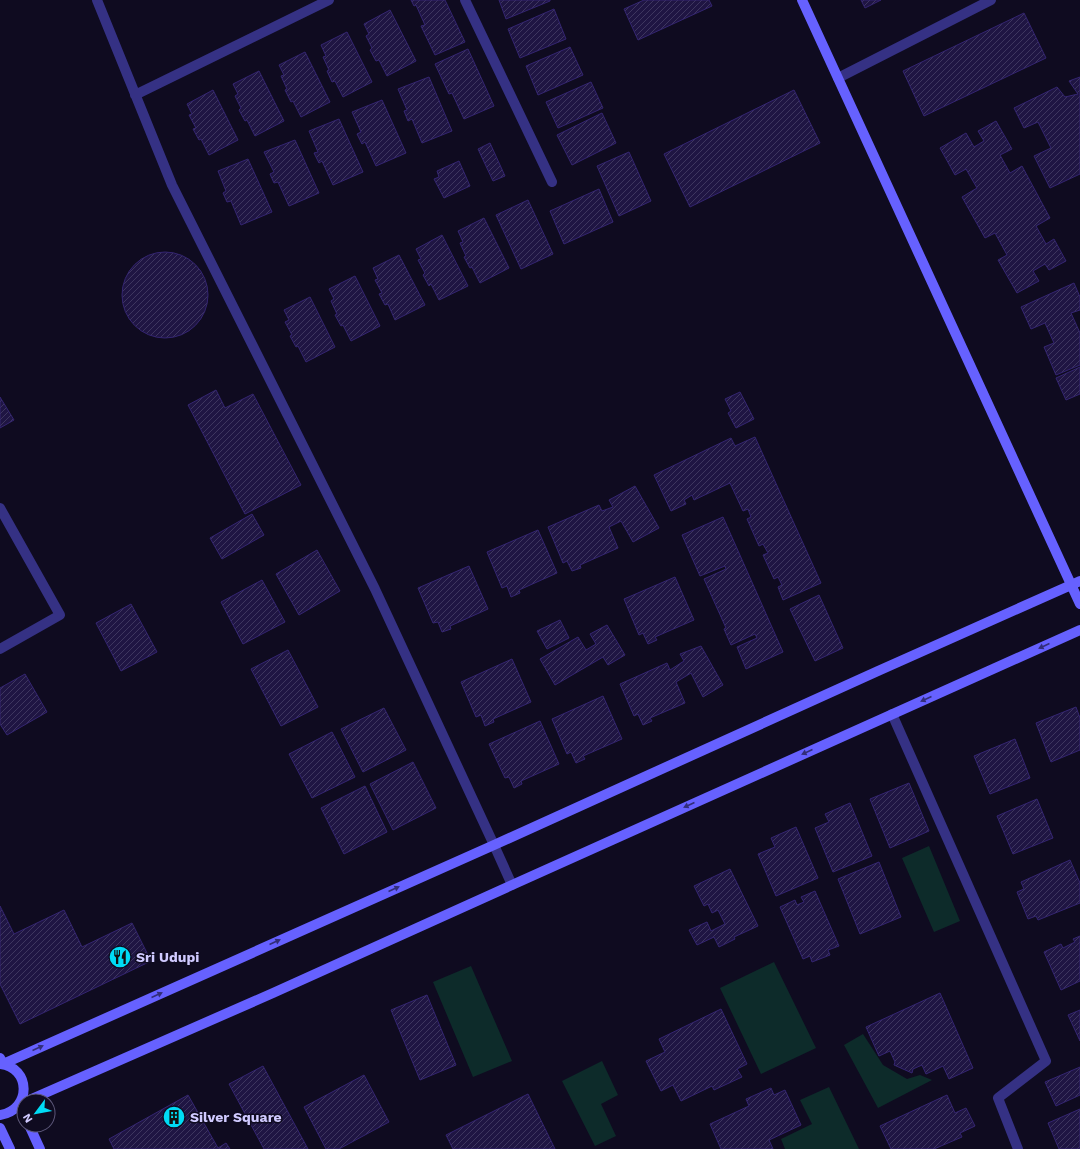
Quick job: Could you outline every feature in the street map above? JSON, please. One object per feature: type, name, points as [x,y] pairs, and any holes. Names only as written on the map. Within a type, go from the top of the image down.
[{"type":"main road","points":[[802,0],[1076,582],[1080,604]]},
{"type":"main road","points":[[1,1062],[494,845],[1076,582]]},
{"type":"main road","points":[[46,1093],[273,993],[1080,630]]},
{"type":"main road","points":[[1,1062],[17,1072],[22,1080],[23,1093]]},
{"type":"main road","points":[[0,1115],[16,1108]]},
{"type":"main road","points":[[0,1128],[10,1149]]},
{"type":"main road","points":[[33,1133],[40,1149]]},
{"type":"street","points":[[97,0],[172,185],[375,589],[512,885]]},
{"type":"street","points":[[136,95],[329,0]]},
{"type":"street","points":[[465,0],[552,182]]},
{"type":"street","points":[[838,78],[991,0]]},
{"type":"street","points":[[0,508],[60,615],[0,649]]},
{"type":"street","points":[[892,714],[1046,1061],[998,1098],[1018,1149]]},
{"type":"green space","points":[[929,846],[960,921],[934,932],[902,858]]},
{"type":"green space","points":[[774,962],[816,1048],[761,1074],[720,988]]},
{"type":"green space","points":[[471,966],[512,1061],[473,1077],[433,982]]},
{"type":"green space","points":[[863,1034],[883,1065],[907,1079],[920,1075],[932,1080],[878,1108],[844,1045]]},
{"type":"green space","points":[[602,1061],[618,1095],[601,1104],[616,1136],[595,1146],[562,1081]]},
{"type":"green space","points":[[829,1087],[859,1149],[785,1149],[781,1139],[812,1124],[800,1100]]},
{"type":"building","points":[[411,0],[445,0],[465,42],[435,55],[421,26],[425,25],[416,5],[414,6]]},
{"type":"building","points":[[499,0],[550,0],[550,1],[506,19]]},
{"type":"building","points":[[644,0],[709,0],[712,6],[638,40],[624,9]]},
{"type":"building","points":[[861,0],[881,0],[865,8]]},
{"type":"building","points":[[554,9],[566,39],[520,58],[508,29]]},
{"type":"building","points":[[390,10],[416,61],[387,76],[379,60],[376,61],[370,50],[372,48],[366,36],[369,34],[364,24]]},
{"type":"building","points":[[1024,13],[1046,58],[924,116],[903,71]]},
{"type":"building","points":[[347,32],[372,82],[343,97],[335,81],[332,82],[327,71],[329,70],[323,57],[326,56],[321,45]]},
{"type":"building","points":[[570,47],[583,75],[538,95],[526,66]]},
{"type":"building","points":[[468,49],[494,106],[464,119],[452,93],[449,94],[435,64]]},
{"type":"building","points":[[305,52],[330,102],[301,117],[293,101],[291,102],[285,90],[287,89],[281,76],[284,75],[279,65]]},
{"type":"building","points":[[259,71],[284,121],[255,136],[247,120],[245,121],[239,110],[241,108],[235,96],[238,94],[233,84]]},
{"type":"building","points":[[429,77],[452,131],[422,143],[412,119],[408,121],[404,111],[407,110],[398,89]]},
{"type":"building","points":[[1080,77],[1080,174],[1050,188],[1034,156],[1051,148],[1038,122],[1024,128],[1014,108],[1057,87],[1065,97],[1078,94],[1069,81]]},
{"type":"building","points":[[591,82],[603,108],[558,128],[546,102]]},
{"type":"building","points":[[213,90],[238,140],[209,155],[201,139],[199,140],[193,129],[196,128],[189,115],[192,114],[187,104]]},
{"type":"building","points":[[794,90],[820,143],[690,207],[664,154]]},
{"type":"building","points":[[382,100],[406,153],[376,166],[365,142],[362,144],[357,134],[361,132],[352,112]]},
{"type":"building","points":[[602,113],[616,143],[572,165],[557,135]]},
{"type":"building","points":[[339,119],[363,172],[333,185],[322,161],[319,163],[314,153],[318,152],[309,131]]},
{"type":"building","points":[[996,121],[1012,149],[1000,155],[1010,173],[1022,166],[1050,218],[1036,226],[1046,244],[1054,239],[1066,261],[1049,270],[1045,264],[1033,271],[1039,281],[1017,293],[998,260],[1007,255],[995,233],[985,238],[962,197],[977,188],[966,169],[955,175],[940,148],[966,133],[974,147],[984,141],[978,131]]},
{"type":"building","points":[[295,140],[319,193],[289,206],[278,182],[274,183],[270,174],[274,172],[264,152]]},
{"type":"building","points":[[490,143],[505,176],[493,181],[478,149]]},
{"type":"building","points":[[629,152],[651,201],[619,216],[597,166]]},
{"type":"building","points":[[248,159],[272,212],[241,225],[231,201],[227,202],[223,193],[226,191],[218,171]]},
{"type":"building","points":[[459,161],[470,186],[444,198],[434,179],[439,177],[437,171]]},
{"type":"building","points":[[599,189],[613,222],[564,244],[550,211]]},
{"type":"building","points":[[528,200],[553,254],[521,269],[496,215]]},
{"type":"building","points":[[484,218],[509,268],[480,283],[472,267],[470,268],[464,257],[466,256],[460,243],[463,242],[458,231]]},
{"type":"building","points":[[442,235],[468,286],[439,300],[431,284],[429,286],[423,275],[425,273],[418,260],[421,259],[416,249]]},
{"type":"building","points":[[165,252],[181,255],[189,259],[201,271],[205,279],[208,295],[205,311],[201,319],[189,331],[181,335],[165,338],[149,335],[141,331],[129,319],[125,311],[122,295],[125,279],[129,271],[141,259],[149,255]]},
{"type":"building","points":[[399,255],[425,305],[395,320],[388,304],[385,305],[379,294],[382,293],[375,280],[378,279],[373,268]]},
{"type":"building","points":[[355,276],[380,326],[351,341],[343,325],[341,326],[335,315],[337,314],[331,301],[334,299],[329,289]]},
{"type":"building","points":[[1074,283],[1080,297],[1080,310],[1071,313],[1080,333],[1080,365],[1056,375],[1044,347],[1054,343],[1045,323],[1031,329],[1021,307]]},
{"type":"building","points":[[310,297],[335,347],[306,362],[298,346],[296,347],[290,336],[292,335],[285,322],[289,320],[284,310]]},
{"type":"building","points":[[1080,367],[1080,394],[1066,400],[1056,378]]},
{"type":"building","points":[[216,390],[225,408],[253,394],[301,485],[245,514],[188,405]]},
{"type":"building","points":[[740,392],[754,419],[736,428],[728,413],[731,411],[725,399]]},
{"type":"building","points":[[0,397],[14,420],[0,428]]},
{"type":"building","points":[[755,437],[821,583],[783,600],[778,587],[782,585],[778,577],[774,579],[763,555],[768,553],[763,544],[759,546],[747,519],[751,517],[748,509],[743,511],[730,483],[694,500],[692,495],[684,500],[686,504],[671,511],[654,475],[731,438],[735,446]]},
{"type":"building","points":[[635,486],[659,528],[633,542],[621,521],[609,527],[618,548],[580,565],[581,568],[572,571],[567,561],[563,563],[548,527],[599,505],[602,511],[613,507],[609,500]]},
{"type":"building","points":[[252,514],[264,535],[222,559],[210,538]]},
{"type":"building","points":[[723,517],[783,652],[746,669],[737,647],[757,638],[755,634],[731,645],[724,629],[726,628],[704,579],[726,569],[725,566],[700,576],[682,535]]},
{"type":"building","points":[[538,530],[557,573],[519,590],[520,593],[511,597],[507,586],[502,588],[487,552]]},
{"type":"building","points":[[317,550],[340,591],[299,615],[276,574]]},
{"type":"building","points":[[469,566],[488,609],[450,626],[451,629],[442,632],[438,622],[433,623],[418,588]]},
{"type":"building","points":[[675,577],[694,620],[655,637],[657,640],[648,644],[643,633],[639,635],[624,599]]},
{"type":"building","points":[[262,580],[285,622],[243,644],[221,602]]},
{"type":"building","points":[[819,595],[843,648],[815,661],[790,609]]},
{"type":"building","points":[[131,604],[157,652],[121,671],[96,623]]},
{"type":"building","points":[[560,620],[569,638],[547,649],[537,631]]},
{"type":"building","points":[[607,625],[625,655],[608,665],[603,657],[555,685],[540,659],[578,637],[586,650],[596,644],[590,634]]},
{"type":"building","points":[[701,646],[723,685],[703,697],[691,673],[676,682],[685,703],[650,718],[652,721],[643,725],[638,714],[634,716],[620,684],[667,663],[670,670],[684,661],[680,654]]},
{"type":"building","points":[[288,650],[318,707],[281,726],[251,669]]},
{"type":"building","points":[[512,659],[531,702],[493,719],[494,722],[485,726],[481,715],[476,717],[461,682]]},
{"type":"building","points":[[25,674],[47,712],[7,735],[0,724],[0,688]]},
{"type":"building","points":[[603,696],[622,739],[583,756],[585,759],[576,763],[571,752],[567,754],[552,719]]},
{"type":"building","points":[[1076,707],[1080,718],[1080,750],[1051,762],[1036,723]]},
{"type":"building","points":[[384,708],[406,750],[363,772],[341,729]]},
{"type":"building","points":[[540,721],[559,764],[521,781],[522,784],[514,788],[509,777],[505,778],[489,744]]},
{"type":"building","points":[[332,732],[355,777],[312,798],[289,754]]},
{"type":"building","points":[[1015,739],[1030,778],[990,794],[974,756]]},
{"type":"building","points":[[413,762],[436,808],[393,830],[370,784]]},
{"type":"building","points":[[909,783],[929,831],[890,848],[870,799]]},
{"type":"building","points":[[365,786],[387,832],[344,854],[321,808]]},
{"type":"building","points":[[1037,799],[1053,838],[1013,854],[997,816]]},
{"type":"building","points":[[850,803],[872,856],[833,872],[815,828],[829,822],[825,814]]},
{"type":"building","points":[[796,827],[818,878],[776,896],[758,854],[775,847],[771,838]]},
{"type":"building","points":[[1070,860],[1080,883],[1080,903],[1038,920],[1036,916],[1028,919],[1017,892],[1024,889],[1021,882]]},
{"type":"building","points":[[879,862],[901,917],[860,934],[838,879]]},
{"type":"building","points":[[730,869],[758,926],[734,937],[735,939],[719,947],[714,937],[697,945],[689,930],[707,922],[711,931],[725,924],[718,910],[712,913],[708,904],[704,906],[694,886]]},
{"type":"building","points":[[815,891],[839,946],[828,950],[830,955],[812,962],[810,956],[803,959],[780,907],[795,900],[797,905],[804,902],[801,897]]},
{"type":"building","points":[[0,906],[14,934],[64,910],[82,947],[132,923],[151,961],[20,1024],[0,984]]},
{"type":"building","points":[[1080,936],[1080,981],[1061,990],[1044,952],[1061,944],[1063,948],[1075,942],[1073,939]]},
{"type":"building","points":[[940,993],[973,1068],[949,1079],[943,1066],[926,1074],[922,1065],[913,1069],[912,1073],[894,1065],[895,1062],[890,1051],[879,1056],[866,1027]]},
{"type":"building","points":[[427,995],[456,1065],[420,1080],[391,1010]]},
{"type":"building","points":[[721,1009],[747,1064],[737,1069],[742,1077],[714,1090],[712,1086],[681,1101],[673,1085],[661,1091],[646,1061],[665,1052],[659,1039]]},
{"type":"building","points":[[1080,1010],[1080,1041],[1068,1015]]},
{"type":"building","points":[[263,1066],[308,1149],[264,1149],[229,1084]]},
{"type":"building","points":[[1080,1067],[1080,1095],[1056,1106],[1045,1082]]},
{"type":"building","points":[[364,1075],[389,1122],[339,1149],[326,1149],[304,1107]]},
{"type":"building","points":[[771,1088],[774,1095],[785,1090],[801,1125],[769,1140],[773,1149],[721,1149],[710,1124],[749,1106],[746,1099]]},
{"type":"building","points":[[528,1094],[555,1149],[453,1149],[446,1135]]},
{"type":"building","name":"Silver Square","points":[[188,1095],[218,1148],[226,1143],[230,1149],[114,1149],[109,1139]]},
{"type":"building","points":[[947,1095],[955,1113],[966,1108],[975,1126],[960,1133],[962,1137],[934,1149],[891,1149],[880,1126]]},
{"type":"building","points":[[1080,1109],[1080,1149],[1059,1149],[1048,1123]]},
{"type":"place","name":"Sri Udupi","points":[[120,957]]},
{"type":"place","name":"Silver Square","points":[[174,1117]]}]
